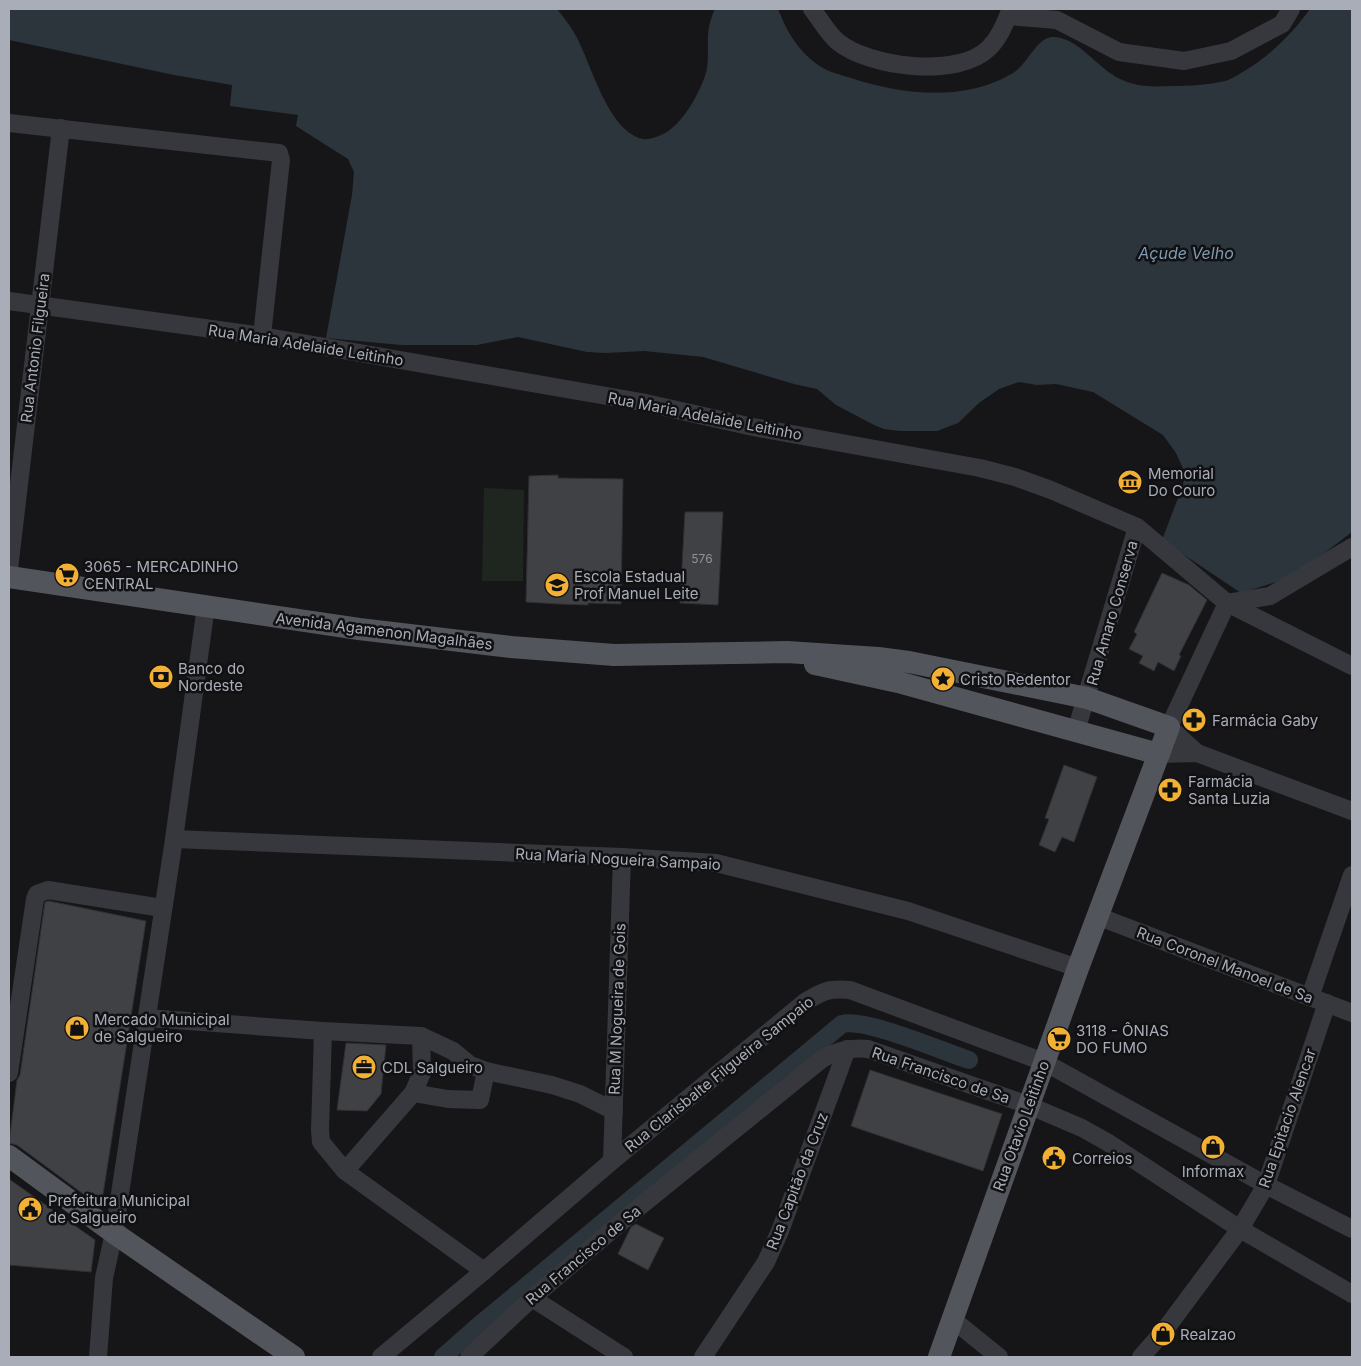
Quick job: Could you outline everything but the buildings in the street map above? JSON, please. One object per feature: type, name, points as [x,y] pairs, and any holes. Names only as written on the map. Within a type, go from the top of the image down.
[{"type":"main road","name":"Avenida Agamenon Magalhães","points":[[9,577],[359,629],[511,647],[614,655],[762,652],[846,655],[909,662],[1087,698],[1169,727]]},
{"type":"main road","name":"Avenida Agamenon Magalhães","points":[[762,652],[898,682],[1159,754]]},
{"type":"main road","points":[[939,694],[949,688],[947,669]]},
{"type":"main road","points":[[1012,714],[1018,684]]},
{"type":"main road","name":"Rua Otavio Leitinho","points":[[939,1357],[1078,968],[1169,727]]},
{"type":"main road","points":[[9,1156],[114,1232],[294,1357]]},
{"type":"street","points":[[813,10],[837,41],[853,51],[882,62],[920,67],[950,65],[971,59],[988,50],[998,38],[1010,12],[1057,20],[1119,52],[1184,61],[1231,51],[1282,24],[1291,9]]},
{"type":"street","points":[[9,123],[279,153],[282,160],[262,336]]},
{"type":"street","name":"Rua Antonio Filgueira","points":[[9,568],[62,128]]},
{"type":"street","name":"Rua Maria Adelaide Leitinho","points":[[9,301],[262,336],[641,402],[753,428],[980,468],[1015,477],[1051,490],[1137,527],[1227,603],[1352,666]]},
{"type":"street","name":"Rua Amaro Conserva","points":[[1076,732],[1137,527]]},
{"type":"street","points":[[1352,546],[1270,596],[1227,603],[1169,727],[1197,753],[1352,812]]},
{"type":"street","points":[[98,1357],[104,1278],[114,1232],[147,1018],[206,606]]},
{"type":"street","points":[[1159,754],[1197,753]]},
{"type":"street","name":"Rua Maria Nogueira Sampaio","points":[[174,839],[622,857],[716,863],[908,911],[1078,968]]},
{"type":"street","name":"Rua M Nogueira de Gois","points":[[612,1161],[622,857]]},
{"type":"street","points":[[1310,997],[1352,875]]},
{"type":"street","points":[[9,1073],[35,899],[38,894],[48,890],[162,908]]},
{"type":"street","name":"Rua Coronel Manoel de Sa","points":[[1097,916],[1352,1013]]},
{"type":"street","name":"Rua Clarisbalte Filgueira Sampaio","points":[[381,1357],[612,1161],[806,1002],[822,991],[835,988],[850,990],[1044,1062],[1266,1185],[1352,1230]]},
{"type":"street","name":"Rua Epitacio Alencar","points":[[1141,1357],[1164,1330],[1240,1229],[1266,1185],[1327,1004]]},
{"type":"street","points":[[147,1018],[421,1036],[453,1051],[470,1065],[552,1085],[580,1094],[614,1111]]},
{"type":"street","points":[[323,1031],[321,1142],[345,1171],[484,1271]]},
{"type":"street","points":[[345,1171],[414,1093],[422,1073],[421,1036]]},
{"type":"street","name":"Rua Francisco de Sa","points":[[469,1357],[532,1298],[633,1212],[822,1059],[832,1053],[847,1049],[868,1050],[1063,1118],[1107,1142],[1240,1229],[1352,1294]]},
{"type":"street","name":"Rua Capitão da Cruz","points":[[703,1357],[766,1262],[780,1231],[847,1049]]},
{"type":"street","points":[[414,1093],[480,1100],[486,1070]]},
{"type":"street","points":[[532,1298],[624,1357]]},
{"type":"street","points":[[952,1319],[998,1357]]},
{"type":"shaded area","points":[[484,488],[524,490],[523,581],[482,581]]},
{"type":"water","name":"Açude Velho","points":[[9,9],[557,9],[576,36],[611,112],[631,134],[643,139],[650,139],[668,131],[682,118],[702,84],[708,63],[708,36],[711,17],[715,9],[778,9],[795,42],[807,56],[826,70],[871,84],[912,92],[934,93],[954,92],[994,82],[1013,73],[1043,41],[1054,37],[1072,42],[1112,74],[1133,84],[1158,86],[1219,82],[1235,77],[1270,53],[1295,28],[1310,9],[1352,9],[1352,532],[1318,558],[1279,581],[1241,593],[1162,540],[1183,485],[1185,473],[1176,453],[1163,435],[1093,392],[1056,384],[1037,385],[1019,382],[999,389],[979,403],[958,423],[937,431],[900,431],[884,429],[874,425],[836,405],[817,389],[703,357],[644,351],[587,352],[518,337],[477,345],[401,345],[326,338],[352,195],[354,172],[348,159],[296,126],[298,115],[230,106],[232,85],[174,75],[9,40]]},
{"type":"waterway","points":[[443,1357],[842,1024],[853,1023],[886,1030],[969,1060]]},
{"type":"place","name":"Memorial Do Couro","points":[[1130,482]]},
{"type":"place","name":"3065 - MERCADINHO CENTRAL","points":[[67,575]]},
{"type":"place","name":"Escola Estadual Prof Manuel Leite","points":[[557,585]]},
{"type":"place","name":"Banco do Nordeste","points":[[161,677]]},
{"type":"place","name":"Cristo Redentor","points":[[943,679]]},
{"type":"place","name":"Farmácia Gaby","points":[[1194,720]]},
{"type":"place","name":"Farmácia Santa Luzia","points":[[1170,790]]},
{"type":"place","name":"Mercado Municipal de Salgueiro","points":[[77,1028]]},
{"type":"place","name":"3118 - ÔNIAS DO FUMO","points":[[1059,1039]]},
{"type":"place","name":"CDL Salgueiro","points":[[364,1067]]},
{"type":"place","name":"Informax","points":[[1213,1147]]},
{"type":"place","name":"Correios","points":[[1054,1158]]},
{"type":"place","name":"Prefeitura Municipal de Salgueiro","points":[[30,1209]]},
{"type":"place","name":"Realzao","points":[[1163,1334]]}]
